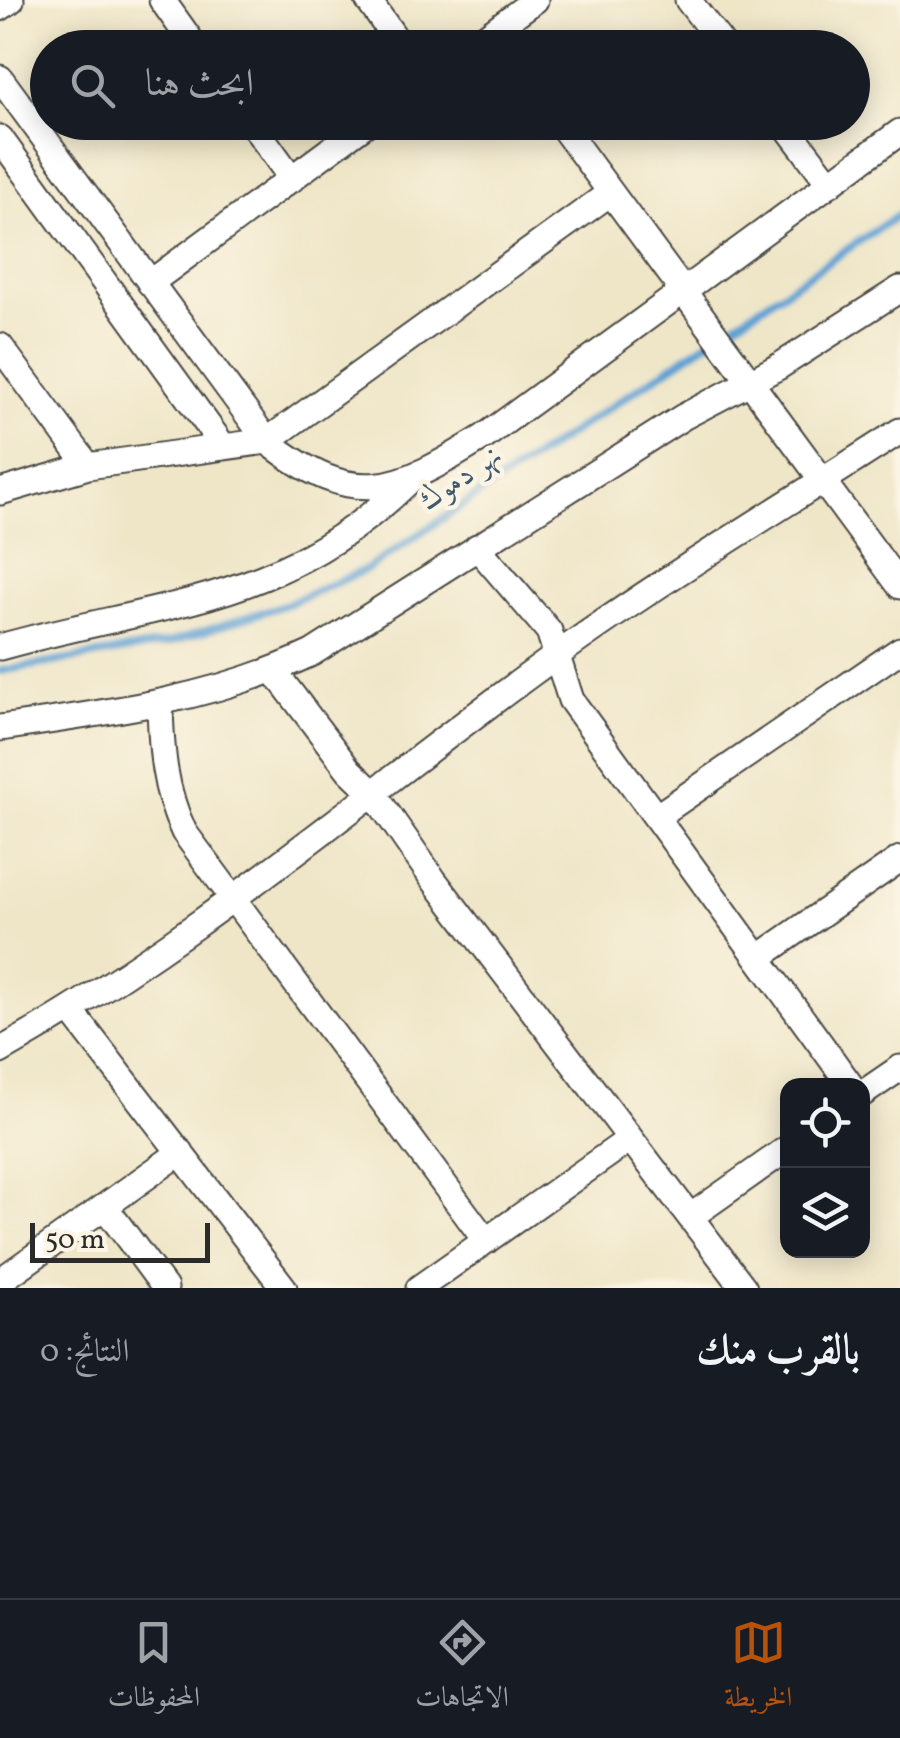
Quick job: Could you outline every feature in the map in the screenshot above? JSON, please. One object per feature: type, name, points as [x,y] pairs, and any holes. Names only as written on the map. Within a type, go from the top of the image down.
[{"type":"street","points":[[0,8],[11,0]]},
{"type":"street","points":[[162,0],[183,30]]},
{"type":"street","points":[[368,0],[389,30]]},
{"type":"street","points":[[506,30],[534,0]]},
{"type":"street","points":[[688,0],[710,30]]},
{"type":"street","points":[[0,78],[30,119]]},
{"type":"street","points":[[0,647],[83,624],[202,600],[266,579],[339,540],[412,478],[484,436],[900,132]]},
{"type":"street","points":[[0,138],[223,446]]},
{"type":"street","points":[[46,140],[267,442],[309,472],[352,487],[370,489],[412,478]]},
{"type":"street","points":[[264,140],[292,178]]},
{"type":"street","points":[[150,282],[344,140]]},
{"type":"street","points":[[572,140],[900,586]]},
{"type":"street","points":[[797,140],[830,184]]},
{"type":"street","points":[[0,492],[88,466],[267,442],[610,193]]},
{"type":"street","points":[[0,728],[160,704],[274,670],[312,653],[478,546],[748,381],[778,368],[900,289]]},
{"type":"street","points":[[0,346],[88,466]]},
{"type":"street","points":[[0,1051],[71,1011],[232,902],[558,654],[900,431]]},
{"type":"street","points":[[478,546],[549,631],[571,700],[845,1078]]},
{"type":"street","points":[[656,817],[900,650]]},
{"type":"street","points":[[274,670],[350,770],[374,794],[744,1288]]},
{"type":"street","points":[[160,704],[162,764],[171,804],[184,832],[486,1241]]},
{"type":"street","points":[[758,958],[900,860]]},
{"type":"street","points":[[71,1011],[284,1288]]},
{"type":"street","points":[[870,1089],[900,1068]]},
{"type":"street","points":[[419,1288],[630,1139]]},
{"type":"street","points":[[0,1281],[181,1152]]},
{"type":"street","points":[[690,1217],[780,1154]]},
{"type":"street","points":[[105,1207],[165,1288]]},
{"type":"waterway","name":"نهر دموك","points":[[0,671],[169,643],[287,604],[367,569],[900,214]]}]
